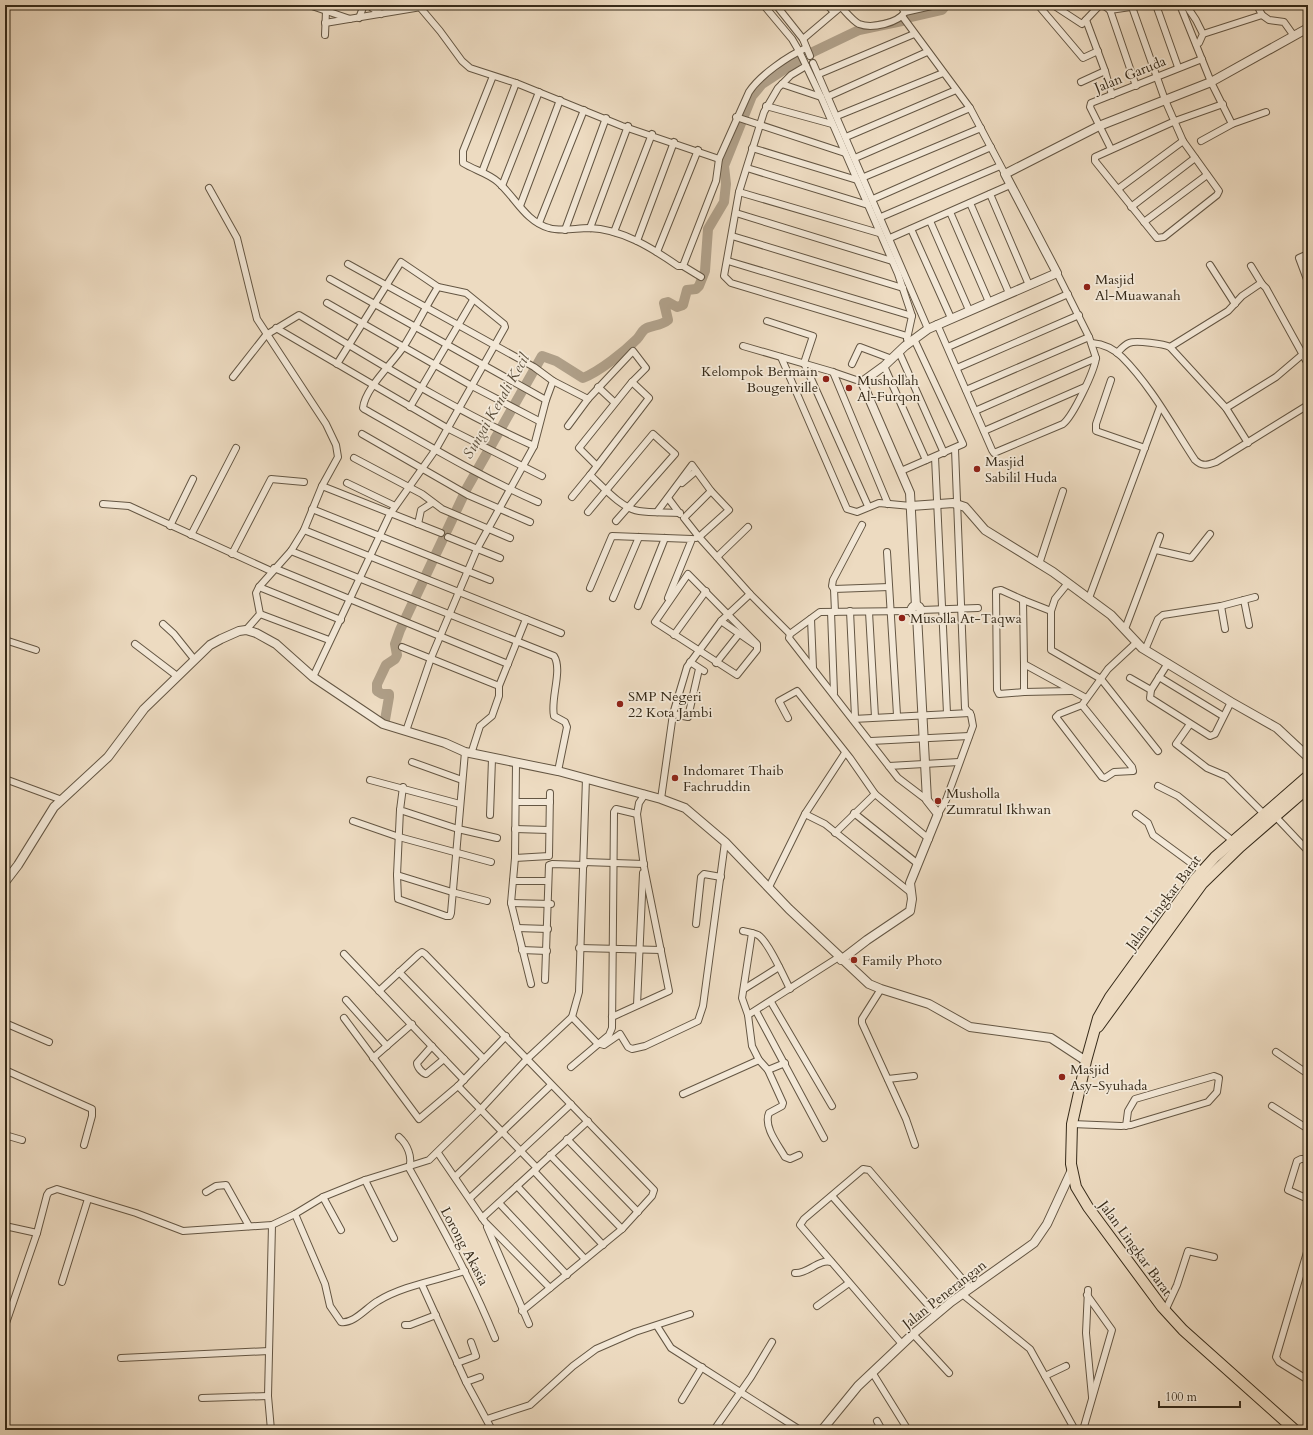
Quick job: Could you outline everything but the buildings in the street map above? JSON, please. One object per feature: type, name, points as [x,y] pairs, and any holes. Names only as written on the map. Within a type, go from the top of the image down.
[{"type":"highway","name":"Jalan Lingkar Barat","points":[[1295,1430],[1188,1334],[1165,1311],[1088,1207],[1076,1187],[1071,1172],[1070,1146],[1072,1124],[1086,1061],[1098,1018],[1110,997],[1183,894],[1202,871],[1264,814],[1305,784]]},
{"type":"highway","name":"Jalan Lingkar Barat","points":[[1095,1030],[1103,1022],[1116,1001],[1202,884],[1240,846],[1275,816],[1305,784]]},
{"type":"street","points":[[309,5],[351,20]]},
{"type":"street","points":[[359,18],[364,5]]},
{"type":"street","points":[[368,5],[381,14]]},
{"type":"street","points":[[768,5],[766,8],[792,39],[822,97],[832,124],[892,261],[912,316],[910,338],[905,346],[884,366],[862,382]]},
{"type":"street","points":[[776,5],[803,39],[810,56]]},
{"type":"street","points":[[828,5],[834,12]]},
{"type":"street","points":[[900,5],[914,34],[970,108],[992,147],[1000,166],[1058,273],[1092,344],[1096,358],[1085,387],[1069,418],[1063,424],[994,453],[938,324]]},
{"type":"street","points":[[803,39],[842,6],[859,24],[874,25],[892,21],[904,14],[935,5]]},
{"type":"street","points":[[1038,5],[1083,58],[1098,51]]},
{"type":"street","points":[[1053,5],[1080,23],[1083,23],[1099,5],[1106,6],[1110,10],[1136,86]]},
{"type":"street","points":[[1110,10],[1144,5]]},
{"type":"street","points":[[1156,5],[1178,68]]},
{"type":"street","points":[[1180,5],[1211,82],[1232,124]]},
{"type":"street","points":[[1196,44],[1199,43],[1202,34],[1196,20],[1187,6],[1197,5]]},
{"type":"street","points":[[1257,5],[1262,15],[1269,20],[1284,22],[1294,36]]},
{"type":"street","points":[[325,23],[381,14],[398,8],[419,6],[465,64],[584,110],[698,150],[718,159]]},
{"type":"street","points":[[1132,7],[1165,100],[1175,121],[1183,141],[1218,189],[1218,193],[1160,239],[1156,237],[1131,207],[1095,159],[1096,156],[1175,121],[1223,104]]},
{"type":"street","points":[[325,35],[326,11]]},
{"type":"street","points":[[1202,34],[1262,15]]},
{"type":"street","points":[[1086,20],[1105,71],[1112,95]]},
{"type":"street","points":[[1005,174],[1099,126],[1211,82],[1308,28]]},
{"type":"street","points":[[818,74],[914,34]]},
{"type":"street","points":[[683,266],[716,181],[718,159],[740,119],[754,83],[799,51],[806,48]]},
{"type":"street","points":[[829,96],[927,52]]},
{"type":"street","name":"Jalan Garuda","points":[[1099,126],[1090,107],[1091,104],[1136,86],[1156,76],[1202,59]]},
{"type":"street","points":[[813,63],[829,96],[928,329]]},
{"type":"street","points":[[806,66],[791,75],[782,84],[766,106],[758,126],[739,192],[728,261],[724,276],[725,279],[731,283],[910,338],[969,310],[1058,273]]},
{"type":"street","points":[[1081,82],[1105,71]]},
{"type":"street","points":[[837,116],[943,73]]},
{"type":"street","points":[[493,76],[462,158],[463,163],[497,181],[520,206],[539,223],[549,228],[565,230],[590,228],[614,232],[637,241],[678,266],[683,266],[701,277]]},
{"type":"street","points":[[482,172],[516,83]]},
{"type":"street","points":[[782,84],[822,97]]},
{"type":"street","points":[[846,137],[956,90]]},
{"type":"street","points":[[502,186],[539,92]]},
{"type":"street","points":[[520,206],[560,100]]},
{"type":"street","points":[[766,106],[832,124]]},
{"type":"street","points":[[855,158],[970,108]]},
{"type":"street","points":[[539,223],[584,110]]},
{"type":"street","points":[[1201,141],[1232,124],[1266,112]]},
{"type":"street","points":[[565,230],[606,118]]},
{"type":"street","points":[[740,119],[845,153]]},
{"type":"street","points":[[590,228],[628,126]]},
{"type":"street","points":[[1099,126],[1110,149]]},
{"type":"street","points":[[864,177],[981,128]]},
{"type":"street","points":[[614,232],[652,134]]},
{"type":"street","points":[[1118,189],[1183,141]]},
{"type":"street","points":[[637,241],[674,142]]},
{"type":"street","points":[[873,199],[992,147]]},
{"type":"street","points":[[752,148],[857,180]]},
{"type":"street","points":[[657,252],[698,150]]},
{"type":"street","points":[[1131,207],[1195,158]]},
{"type":"street","points":[[881,217],[1000,166]]},
{"type":"street","points":[[747,168],[868,205]]},
{"type":"street","points":[[1144,222],[1207,175]]},
{"type":"street","points":[[890,238],[1010,185]]},
{"type":"street","points":[[210,188],[237,238],[257,319],[266,335],[326,424],[336,446],[338,457],[322,486],[304,530],[291,551],[258,587],[256,593],[260,614]]},
{"type":"street","points":[[739,192],[879,232]]},
{"type":"street","points":[[990,194],[1029,285]]},
{"type":"street","points":[[970,203],[1009,293]]},
{"type":"street","points":[[950,212],[989,302]]},
{"type":"street","points":[[736,213],[892,261]]},
{"type":"street","points":[[930,221],[969,310]]},
{"type":"street","points":[[911,229],[951,318]]},
{"type":"street","points":[[732,236],[903,288]]},
{"type":"street","points":[[1308,254],[1299,258],[1308,280]]},
{"type":"street","points":[[728,261],[912,316]]},
{"type":"street","points":[[313,677],[329,640],[341,620],[359,578],[371,556],[390,514],[436,449],[505,327],[504,324],[473,300],[471,296],[462,291],[438,287],[402,262],[337,364]]},
{"type":"street","points":[[348,264],[535,368],[553,381],[588,399]]},
{"type":"street","points":[[1210,265],[1235,304]]},
{"type":"street","points":[[1251,266],[1308,364]]},
{"type":"street","points":[[330,279],[375,306],[546,400]]},
{"type":"street","points":[[1170,347],[1228,311],[1242,296],[1258,284],[1262,284]]},
{"type":"street","points":[[438,287],[403,348],[390,365],[386,367],[373,386],[364,404],[364,409],[476,472],[538,502]]},
{"type":"street","points":[[948,348],[1068,294]]},
{"type":"street","points":[[410,407],[473,300]]},
{"type":"street","points":[[327,303],[403,348],[511,408],[540,421]]},
{"type":"street","points":[[233,377],[266,335],[299,315],[421,387],[499,430],[534,446]]},
{"type":"street","points":[[957,368],[1079,316]]},
{"type":"street","points":[[767,321],[813,336],[804,363],[868,506]]},
{"type":"street","points":[[276,328],[410,407],[489,450],[542,476]]},
{"type":"street","points":[[966,390],[1088,336]]},
{"type":"street","points":[[901,471],[955,449],[963,443],[910,338]]},
{"type":"street","points":[[1117,353],[1133,341],[1170,347],[1226,408],[1248,443]]},
{"type":"street","points":[[1092,344],[1102,345],[1117,353],[1145,385],[1195,460],[1201,464],[1208,465],[1216,462],[1308,405]]},
{"type":"street","points":[[743,346],[804,363],[862,382],[910,493],[927,800]]},
{"type":"street","points":[[852,364],[860,346],[892,359]]},
{"type":"street","points":[[568,426],[598,387],[633,351],[646,368],[614,402],[579,448],[597,466]]},
{"type":"street","points":[[899,352],[944,453]]},
{"type":"street","points":[[1226,408],[1276,377],[1303,354]]},
{"type":"street","points":[[781,357],[845,507],[848,510],[855,513],[868,506],[879,503],[911,506],[958,504],[967,509],[985,530],[1089,598],[1115,619],[1136,643],[1145,650],[1231,702],[1278,728],[1308,757]]},
{"type":"street","points":[[975,410],[1096,358]]},
{"type":"street","points":[[884,366],[926,460]]},
{"type":"street","points":[[833,372],[888,504]]},
{"type":"street","points":[[1111,380],[1096,424],[1096,430],[1145,448]]},
{"type":"street","points":[[406,731],[431,658],[477,549],[534,446],[546,400],[553,381]]},
{"type":"street","points":[[572,496],[649,398],[632,382]]},
{"type":"street","points":[[598,387],[614,402]]},
{"type":"street","points":[[984,431],[1085,387]]},
{"type":"street","points":[[1089,598],[1160,407]]},
{"type":"street","points":[[362,434],[465,493],[530,522]]},
{"type":"street","points":[[588,512],[653,434],[676,454],[616,521]]},
{"type":"street","points":[[191,535],[236,448]]},
{"type":"street","points":[[748,1016],[907,914],[911,908],[910,883],[938,814],[946,800],[973,726],[970,713],[965,708],[955,449]]},
{"type":"street","points":[[935,456],[947,714]]},
{"type":"street","points":[[354,458],[427,497],[432,503],[510,538]]},
{"type":"street","points":[[590,588],[612,536],[692,539],[699,537],[729,510],[711,491],[692,465],[656,512]]},
{"type":"street","points":[[590,475],[605,490],[627,507],[638,511],[682,515],[711,491]]},
{"type":"street","points":[[232,554],[271,478],[304,482]]},
{"type":"street","points":[[170,526],[193,479]]},
{"type":"street","points":[[347,483],[395,506]]},
{"type":"street","points":[[322,486],[441,533]]},
{"type":"street","points":[[1039,564],[1063,491]]},
{"type":"street","points":[[668,498],[699,537],[750,594],[790,634],[790,641],[854,718],[901,781],[927,800],[938,814]]},
{"type":"street","points":[[418,524],[420,510],[432,503]]},
{"type":"street","points":[[103,504],[129,506],[232,554],[508,664]]},
{"type":"street","points":[[312,509],[490,580]]},
{"type":"street","points":[[834,693],[833,580],[862,525]]},
{"type":"street","points":[[717,557],[748,527]]},
{"type":"street","points":[[304,530],[560,633]]},
{"type":"street","points":[[1156,550],[1191,558],[1210,534]]},
{"type":"street","points":[[1125,629],[1160,536]]},
{"type":"street","points":[[448,537],[500,558]]},
{"type":"street","points":[[614,598],[639,537]]},
{"type":"street","points":[[638,606],[665,538]]},
{"type":"street","points":[[664,608],[692,539]]},
{"type":"street","points":[[291,551],[554,656],[556,659],[552,710],[554,716],[565,722],[567,727],[558,771]]},
{"type":"street","points":[[887,552],[897,716]]},
{"type":"street","points":[[688,574],[728,613],[758,647],[738,675],[716,663],[655,622],[688,574]]},
{"type":"street","points":[[1068,583],[1055,599],[1051,612],[1050,646],[1052,651],[1100,679],[1158,751]]},
{"type":"street","points":[[258,587],[341,620]]},
{"type":"street","points":[[834,590],[889,587]]},
{"type":"street","points":[[1051,612],[1000,590],[996,591],[997,690],[999,694],[1002,695],[1024,692],[1072,691]]},
{"type":"street","points":[[674,635],[706,591]]},
{"type":"street","points":[[661,799],[674,714],[684,674],[690,662],[721,621],[750,594]]},
{"type":"street","points":[[1145,650],[1158,619],[1163,615],[1221,606],[1255,597]]},
{"type":"street","points":[[1023,600],[1024,692]]},
{"type":"street","points":[[1244,600],[1249,625]]},
{"type":"street","points":[[1221,606],[1225,629]]},
{"type":"street","points":[[790,634],[820,612],[869,612],[978,608]]},
{"type":"street","points":[[850,612],[854,718]]},
{"type":"street","points":[[869,612],[875,717]]},
{"type":"street","points":[[5,882],[18,865],[47,816],[112,752],[144,709],[194,659],[221,638],[246,630],[260,614]]},
{"type":"street","points":[[260,614],[329,640]]},
{"type":"street","points":[[403,787],[400,810],[397,875],[398,899],[446,916],[451,913],[462,780],[468,753],[480,726],[492,716],[499,696],[499,686],[526,619]]},
{"type":"street","points":[[811,619],[813,668]]},
{"type":"street","points":[[721,621],[758,647]]},
{"type":"street","points":[[163,624],[174,634],[194,659]]},
{"type":"street","points":[[246,630],[267,638],[276,644],[313,677],[386,725],[445,743],[468,753],[586,778],[645,794],[689,810],[725,842],[840,958],[864,980],[881,989],[929,1004],[970,1027],[1051,1038],[1086,1061]]},
{"type":"street","points":[[716,663],[739,634]]},
{"type":"street","points":[[5,640],[36,650]]},
{"type":"street","points":[[1082,705],[1132,767],[1133,772],[1114,772],[1103,778],[1056,719],[1057,715],[1082,705],[1113,663],[1136,643]]},
{"type":"street","points":[[135,644],[177,676]]},
{"type":"street","points":[[402,646],[499,686]]},
{"type":"street","points":[[674,714],[688,717],[702,670],[690,662]]},
{"type":"street","points":[[1168,663],[1152,690],[1149,696],[1150,699],[1190,724],[1212,737],[1216,734],[1223,716],[1231,702]]},
{"type":"street","points":[[1024,664],[1086,698]]},
{"type":"street","points":[[1160,677],[1223,716]]},
{"type":"street","points":[[1130,678],[1152,690]]},
{"type":"street","points":[[788,718],[778,702],[797,691],[846,753],[875,794],[929,839]]},
{"type":"street","points":[[854,718],[970,713]]},
{"type":"street","points":[[1190,724],[1176,744],[1207,768],[1226,776],[1264,814]]},
{"type":"street","points":[[871,741],[969,736]]},
{"type":"street","points":[[769,887],[805,814],[846,753]]},
{"type":"street","points":[[490,815],[492,758]]},
{"type":"street","points":[[412,762],[462,780]]},
{"type":"street","points":[[889,766],[959,762]]},
{"type":"street","points":[[516,763],[515,858],[512,903],[531,984]]},
{"type":"street","points":[[5,1326],[37,1233],[49,1192],[62,1190],[136,1213],[183,1231],[272,1225],[295,1214],[323,1197],[365,1180],[408,1168],[429,1160],[438,1152],[481,1110],[527,1059],[572,1017],[578,996],[586,778]]},
{"type":"street","points":[[5,779],[62,800]]},
{"type":"street","points":[[370,780],[403,787],[460,804]]},
{"type":"street","points":[[1158,786],[1178,796],[1233,842]]},
{"type":"street","points":[[515,858],[549,857],[550,793]]},
{"type":"street","points":[[612,1017],[668,991],[662,950],[644,866],[637,814],[639,802],[645,794]]},
{"type":"street","points":[[836,833],[854,813],[875,794]]},
{"type":"street","points":[[516,802],[550,802]]},
{"type":"street","points":[[400,810],[458,829],[497,838]]},
{"type":"street","points":[[571,1067],[610,1033],[612,1017],[612,863],[615,810],[637,814]]},
{"type":"street","points":[[854,813],[918,864]]},
{"type":"street","points":[[805,814],[820,821],[910,892]]},
{"type":"street","points":[[1136,814],[1148,823],[1153,835],[1202,871]]},
{"type":"street","points":[[1275,816],[1308,852]]},
{"type":"street","points":[[353,821],[456,853],[491,862]]},
{"type":"street","points":[[515,829],[549,830]]},
{"type":"street","points":[[572,1017],[597,1043],[604,1045],[619,1034],[629,1048],[642,1047],[700,1019],[725,842]]},
{"type":"street","points":[[545,980],[549,904],[548,881],[550,864],[612,863],[644,866]]},
{"type":"street","points":[[637,1006],[644,866]]},
{"type":"street","points":[[696,924],[700,877],[704,874],[721,877]]},
{"type":"street","points":[[397,875],[452,892],[487,900]]},
{"type":"street","points":[[513,881],[548,881]]},
{"type":"street","points":[[512,903],[549,904]]},
{"type":"street","points":[[517,928],[548,929]]},
{"type":"street","points":[[743,932],[752,933],[761,938],[779,967],[790,989]]},
{"type":"street","points":[[752,933],[742,1001],[748,1016],[751,1043],[759,1060],[768,1070],[783,1103],[782,1106],[769,1113],[767,1120],[769,1128],[785,1157],[790,1158],[799,1155]]},
{"type":"street","points":[[579,948],[612,950],[662,950]]},
{"type":"street","points":[[522,950],[547,951]]},
{"type":"street","points":[[380,991],[419,954],[422,952],[425,954],[653,1188],[654,1191],[652,1196],[622,1229],[522,1312]]},
{"type":"street","points":[[344,954],[464,1080]]},
{"type":"street","points":[[744,989],[779,967]]},
{"type":"street","points":[[399,972],[484,1059]]},
{"type":"street","points":[[881,989],[862,1018],[862,1023],[888,1079],[915,1145]]},
{"type":"street","points":[[346,1000],[387,1046]]},
{"type":"street","points":[[771,1002],[832,1106]]},
{"type":"street","points":[[756,1011],[824,1138]]},
{"type":"street","points":[[344,1018],[419,1119],[421,1119],[458,1086],[506,1036]]},
{"type":"street","points":[[5,1023],[49,1042]]},
{"type":"street","points":[[373,1058],[412,1024]]},
{"type":"street","points":[[432,1046],[417,1063],[417,1066],[423,1073],[426,1074],[444,1059]]},
{"type":"street","points":[[1276,1052],[1308,1074]]},
{"type":"street","points":[[683,1094],[759,1060]]},
{"type":"street","points":[[768,1070],[785,1063]]},
{"type":"street","points":[[5,1070],[92,1109],[92,1116],[84,1145]]},
{"type":"street","points":[[888,1079],[914,1076]]},
{"type":"street","points":[[1072,1124],[1126,1126],[1208,1102],[1217,1092],[1219,1078],[1214,1076],[1135,1099],[1128,1111],[1126,1126]]},
{"type":"street","points":[[455,1177],[551,1085]]},
{"type":"street","points":[[458,1086],[519,1150],[535,1170],[603,1245]]},
{"type":"street","points":[[470,1198],[519,1150],[571,1104]]},
{"type":"street","points":[[1272,1106],[1308,1129]]},
{"type":"street","points":[[484,1220],[499,1203],[588,1121]]},
{"type":"street","points":[[5,1135],[22,1140]]},
{"type":"street","points":[[399,1137],[404,1142],[411,1157],[408,1168]]},
{"type":"street","points":[[567,1139],[638,1212]]},
{"type":"street","points":[[438,1152],[484,1220],[528,1324]]},
{"type":"street","points":[[550,1155],[622,1229]]},
{"type":"street","points":[[1308,1159],[1301,1159],[1297,1161],[1288,1190],[1308,1199]]},
{"type":"street","name":"Lorong Akasia","points":[[408,1168],[465,1271],[495,1338]]},
{"type":"street","points":[[902,1344],[800,1225],[804,1219],[863,1169],[867,1169],[970,1288]]},
{"type":"street","name":"Jalan Penerangan","points":[[822,1430],[847,1397],[913,1334],[970,1288],[1029,1248],[1038,1238],[1071,1172]]},
{"type":"street","points":[[365,1180],[394,1238]]},
{"type":"street","points":[[206,1192],[216,1186],[226,1185],[249,1226]]},
{"type":"street","points":[[517,1186],[585,1259]]},
{"type":"street","points":[[832,1196],[936,1314]]},
{"type":"street","points":[[323,1197],[341,1230]]},
{"type":"street","points":[[62,1282],[88,1199]]},
{"type":"street","points":[[499,1203],[567,1274]]},
{"type":"street","points":[[295,1214],[325,1284],[330,1306],[341,1322],[349,1321],[379,1301],[465,1271]]},
{"type":"street","points":[[484,1220],[550,1288]]},
{"type":"street","points":[[271,1430],[268,1396],[272,1225]]},
{"type":"street","points":[[5,1226],[37,1233]]},
{"type":"street","points":[[1308,1249],[1276,1357],[1279,1362],[1308,1380]]},
{"type":"street","points":[[1165,1311],[1177,1285],[1188,1251],[1214,1257]]},
{"type":"street","points":[[795,1273],[801,1272],[825,1261],[831,1262]]},
{"type":"street","points":[[818,1306],[849,1282]]},
{"type":"street","points":[[422,1285],[466,1382],[487,1418],[492,1430]]},
{"type":"street","points":[[1083,1430],[1112,1330],[1088,1293],[1086,1333],[1092,1398]]},
{"type":"street","points":[[962,1294],[1030,1349],[1075,1430]]},
{"type":"street","points":[[487,1418],[530,1405],[573,1366],[596,1349],[635,1332],[690,1314]]},
{"type":"street","points":[[404,1325],[410,1325],[436,1315]]},
{"type":"street","points":[[657,1326],[667,1345],[800,1430]]},
{"type":"street","points":[[913,1334],[949,1373]]},
{"type":"street","points":[[457,1363],[476,1356],[471,1342]]},
{"type":"street","points":[[714,1430],[741,1392],[772,1342]]},
{"type":"street","points":[[121,1358],[269,1351]]},
{"type":"street","points":[[1045,1376],[1066,1366]]},
{"type":"street","points":[[682,1400],[702,1368]]},
{"type":"street","points":[[872,1372],[908,1430]]},
{"type":"street","points":[[466,1382],[480,1377]]},
{"type":"street","points":[[202,1398],[268,1396]]},
{"type":"street","points":[[877,1421],[882,1430]]},
{"type":"waterway","name":"Sungai Kenali Kecil","points":[[907,18],[942,10],[946,5]]},
{"type":"waterway","name":"Sungai Kenali Kecil","points":[[813,52],[859,30],[902,21]]},
{"type":"waterway","name":"Sungai Kenali Kecil","points":[[385,720],[389,694],[382,694],[377,691],[377,684],[386,665],[395,659],[397,655],[395,644],[400,630],[467,488],[542,356],[556,361],[583,378],[597,371],[619,355],[637,339],[642,331],[668,320],[664,303],[668,302],[677,307],[683,305],[687,290],[696,289],[699,286],[705,271],[708,229],[724,202],[726,184],[724,166],[752,96],[762,84],[797,61]]},
{"type":"place","name":"Masjid Al-Muawanah","points":[[1087,287]]},
{"type":"place","name":"Kelompok Bermain Bougenville","points":[[826,379]]},
{"type":"place","name":"Mushollah Al-Furqon","points":[[849,388]]},
{"type":"place","name":"Masjid Sabilil Huda","points":[[977,469]]},
{"type":"place","name":"Musolla At-Taqwa","points":[[902,618]]},
{"type":"place","name":"SMP Negeri 22 Kota Jambi","points":[[620,704]]},
{"type":"place","name":"Indomaret Thaib Fachruddin","points":[[675,778]]},
{"type":"place","name":"Musholla Zumratul Ikhwan","points":[[938,801]]},
{"type":"place","name":"Family Photo","points":[[854,960]]},
{"type":"place","name":"Masjid Asy-Syuhada","points":[[1062,1077]]}]
